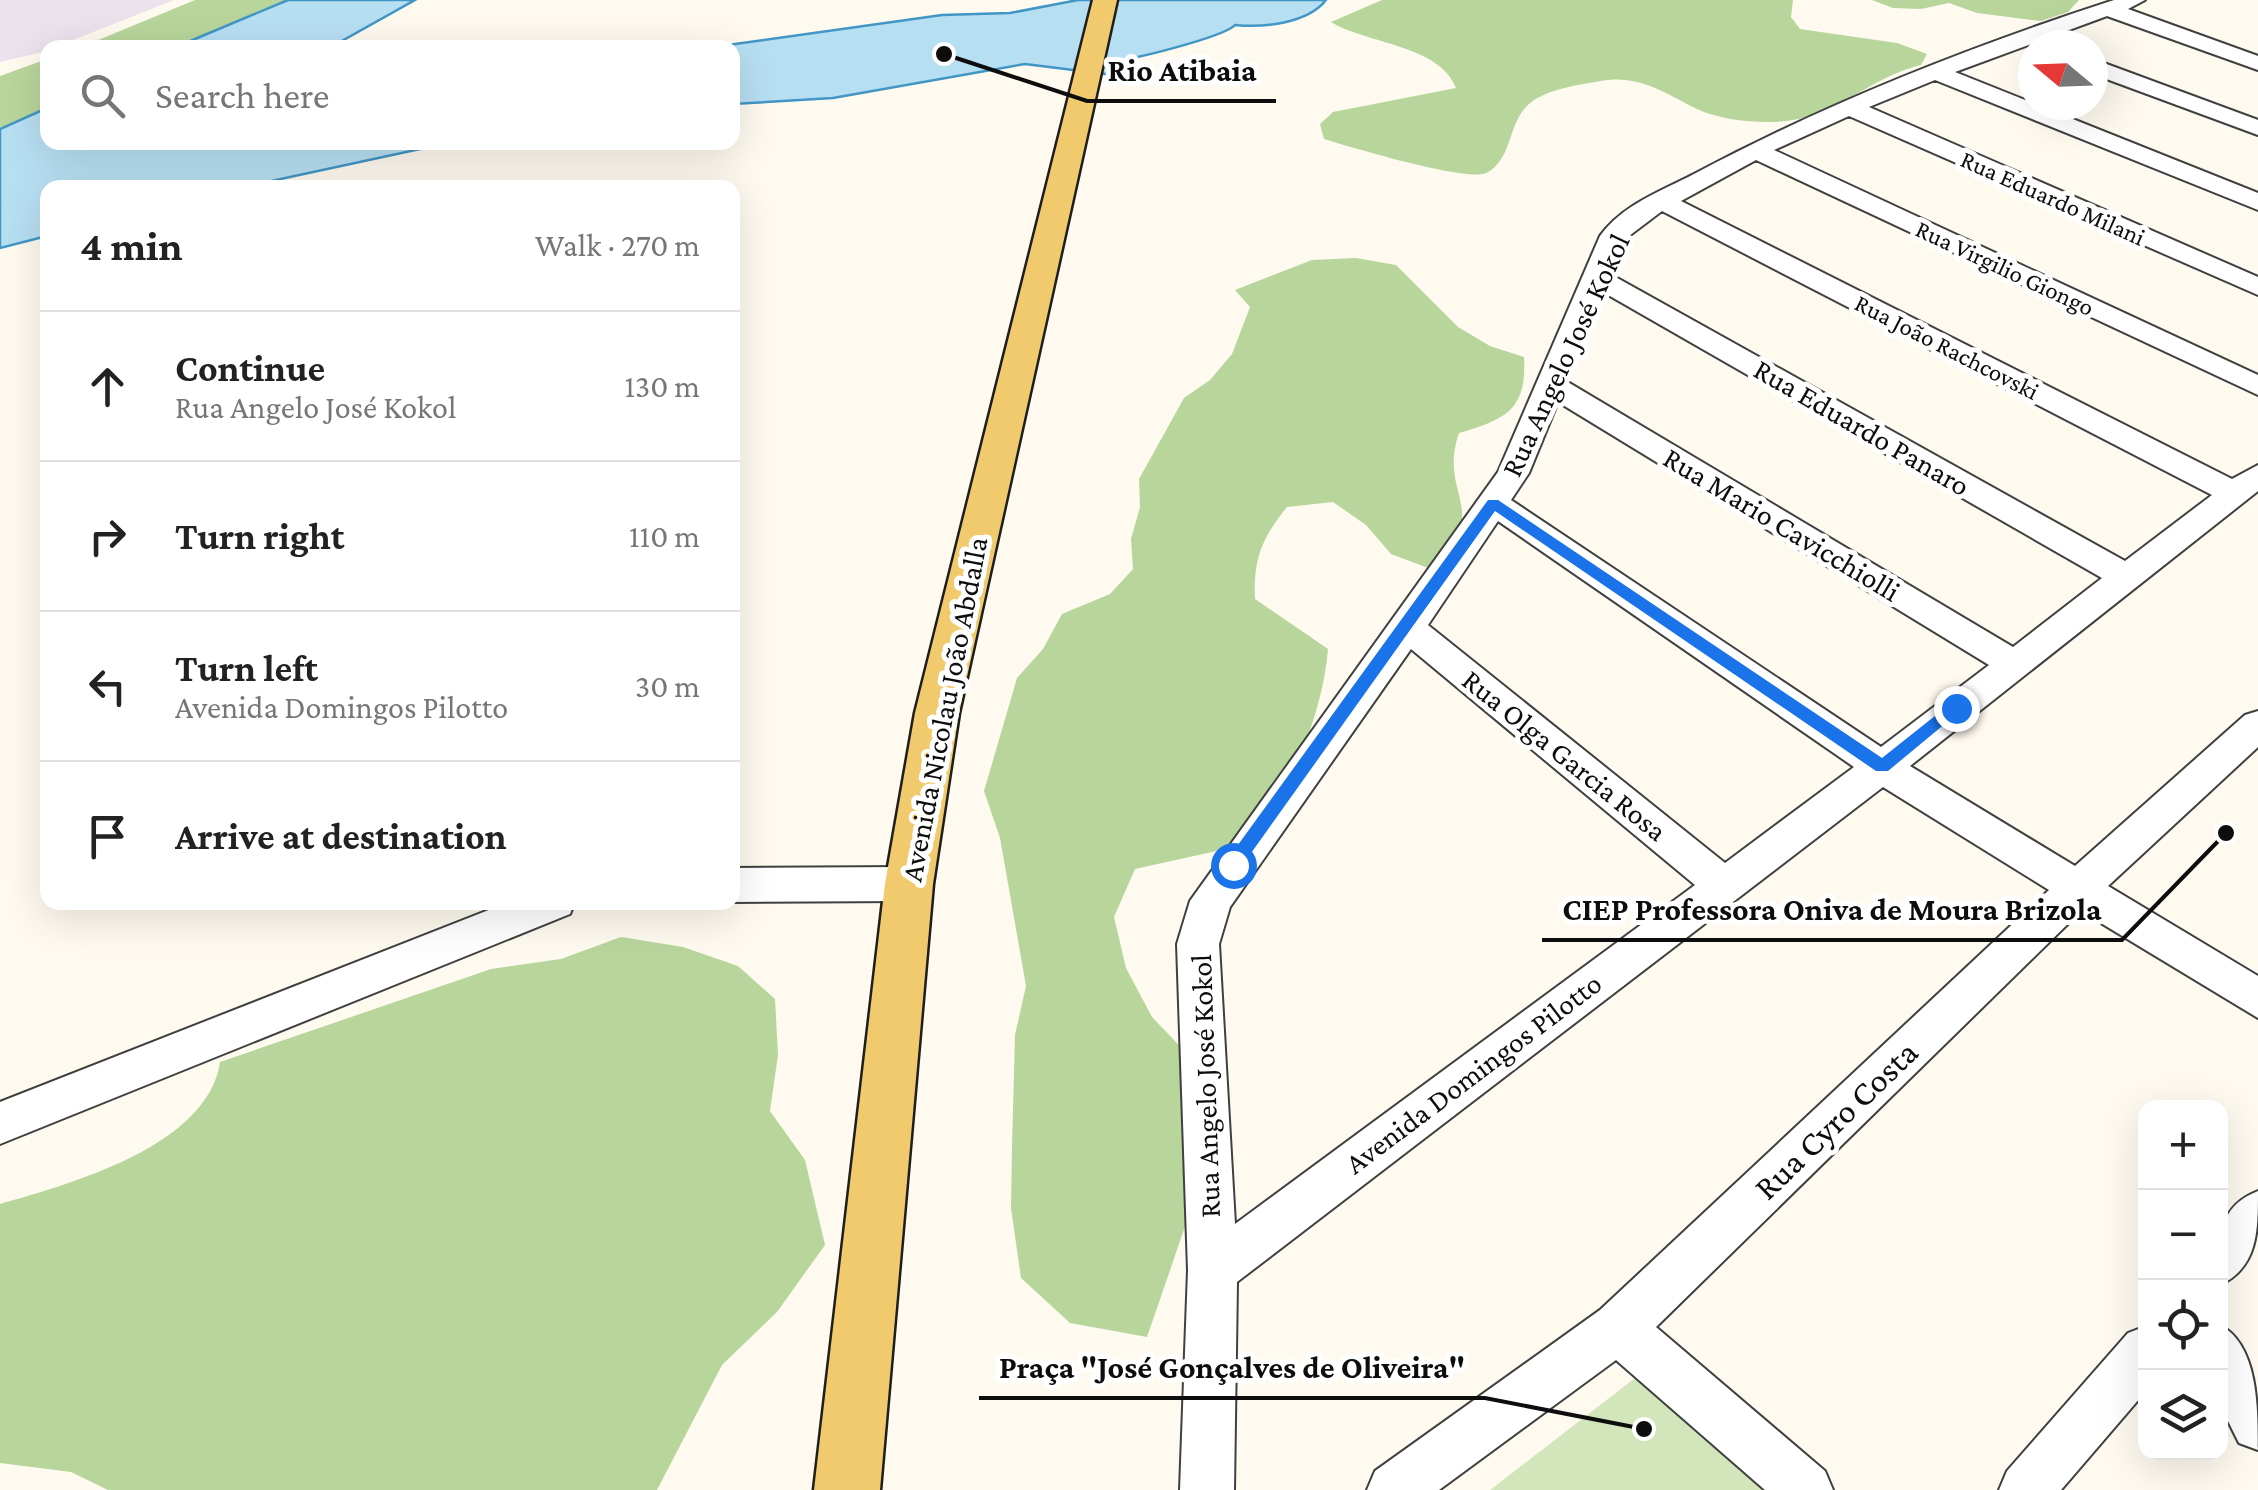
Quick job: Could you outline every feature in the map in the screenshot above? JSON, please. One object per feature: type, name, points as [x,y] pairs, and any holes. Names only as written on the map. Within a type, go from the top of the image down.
[{"type":"main road","name":"Avenida Nicolau João Abdalla","points":[[847,1490],[909,884],[937,713],[1105,0]]},
{"type":"street","name":"Rua Angelo José Kokol","points":[[2058,30],[2121,5]]},
{"type":"street","points":[[2121,5],[2258,63]]},
{"type":"street","name":"Rua Angelo José Kokol","points":[[1207,1490],[1212,1270],[1198,944],[1211,901],[1513,473],[1613,236],[1632,217],[1752,149],[1935,72],[2018,45]]},
{"type":"street","points":[[1935,72],[2258,202]]},
{"type":"street","points":[[2108,72],[2258,128]]},
{"type":"street","name":"Rua Eduardo Milani","points":[[1848,107],[2258,286]]},
{"type":"street","name":"Rua Virgilio Giongo","points":[[1752,149],[2258,386]]},
{"type":"street","name":"Rua João Rachcovski","points":[[1660,201],[2246,484]]},
{"type":"street","name":"Rua Eduardo Panaro","points":[[1596,276],[2128,578]]},
{"type":"street","name":"Rua Mario Cavicchiolli","points":[[1550,384],[2014,664]]},
{"type":"street","name":"Avenida Domingos Pilotto","points":[[1212,1270],[1882,767],[2246,484]]},
{"type":"street","points":[[1493,503],[1882,767],[2258,998]]},
{"type":"street","name":"Rua Olga Garcia Rosa","points":[[1408,626],[1722,884]]},
{"type":"street","name":"Rua Cyro Costa","points":[[1394,1490],[1618,1328],[2077,890],[2258,725]]},
{"type":"street","points":[[740,885],[909,884]]},
{"type":"street","points":[[0,1123],[535,910]]},
{"type":"street","points":[[2228,1251],[2258,1214]]},
{"type":"street","points":[[1618,1328],[1806,1490]]},
{"type":"street","points":[[2026,1490],[2138,1360]]},
{"type":"street","points":[[2228,1366],[2258,1424]]},
{"type":"shaded area","points":[[0,0],[174,0],[73,40],[40,40],[40,53],[0,62]]},
{"type":"green space","points":[[195,0],[330,0],[244,40],[98,40]]},
{"type":"green space","points":[[1382,0],[1793,0],[1791,17],[1800,29],[1897,43],[1927,54],[1921,65],[1882,80],[1830,108],[1791,120],[1759,122],[1719,117],[1626,80],[1563,88],[1544,95],[1522,112],[1495,167],[1486,173],[1456,173],[1324,139],[1320,124],[1333,112],[1456,88],[1448,74],[1419,54],[1331,22]]},
{"type":"green space","points":[[1872,0],[2079,0],[2068,12],[2041,21],[1977,13],[1949,3],[1921,9],[1893,8]]},
{"type":"green space","points":[[40,62],[40,120],[0,132],[0,76]]},
{"type":"green space","points":[[1356,258],[1396,265],[1458,327],[1490,346],[1524,357],[1522,389],[1517,401],[1501,417],[1459,433],[1454,473],[1461,502],[1459,532],[1450,549],[1431,569],[1391,554],[1366,525],[1333,502],[1287,507],[1265,539],[1256,572],[1255,599],[1328,649],[1312,725],[1280,799],[1253,843],[1135,869],[1114,917],[1126,968],[1152,1017],[1194,1061],[1220,1125],[1147,1337],[1070,1323],[1021,1278],[1011,1208],[1012,1147],[1015,1035],[1026,986],[1000,838],[984,791],[1017,678],[1043,649],[1062,614],[1110,594],[1133,569],[1131,539],[1140,507],[1139,479],[1184,398],[1210,380],[1232,354],[1250,307],[1235,290],[1312,260]]},
{"type":"green space","points":[[621,937],[683,947],[738,966],[775,999],[778,1055],[770,1111],[805,1160],[825,1245],[777,1312],[722,1365],[657,1490],[108,1490],[71,1472],[0,1463],[0,1204],[97,1172],[164,1139],[190,1117],[210,1091],[220,1062],[491,969],[561,959]]},
{"type":"green space","points":[[1648,1368],[1791,1490],[1490,1490]]},
{"type":"water","points":[[288,0],[415,0],[344,40],[193,40]]},
{"type":"water","points":[[1078,0],[1326,0],[1297,19],[1259,26],[1235,25],[1203,39],[1133,58],[1130,77],[1025,64],[833,98],[740,104],[740,43],[942,15],[1010,13]]},
{"type":"water","points":[[40,111],[40,150],[416,150],[276,180],[40,180],[40,238],[0,248],[0,129]]},
{"type":"place","name":"Rio Atibaia","points":[[944,54]]},
{"type":"place","name":"CIEP Professora Oniva de Moura Brizola","points":[[2226,833]]},
{"type":"place","name":"Praça \"José Gonçalves de Oliveira\"","points":[[1644,1429]]},
{"type":"route","points":[[1233,865],[1453,564],[1493,503],[1882,767],[1956,708]]}]
